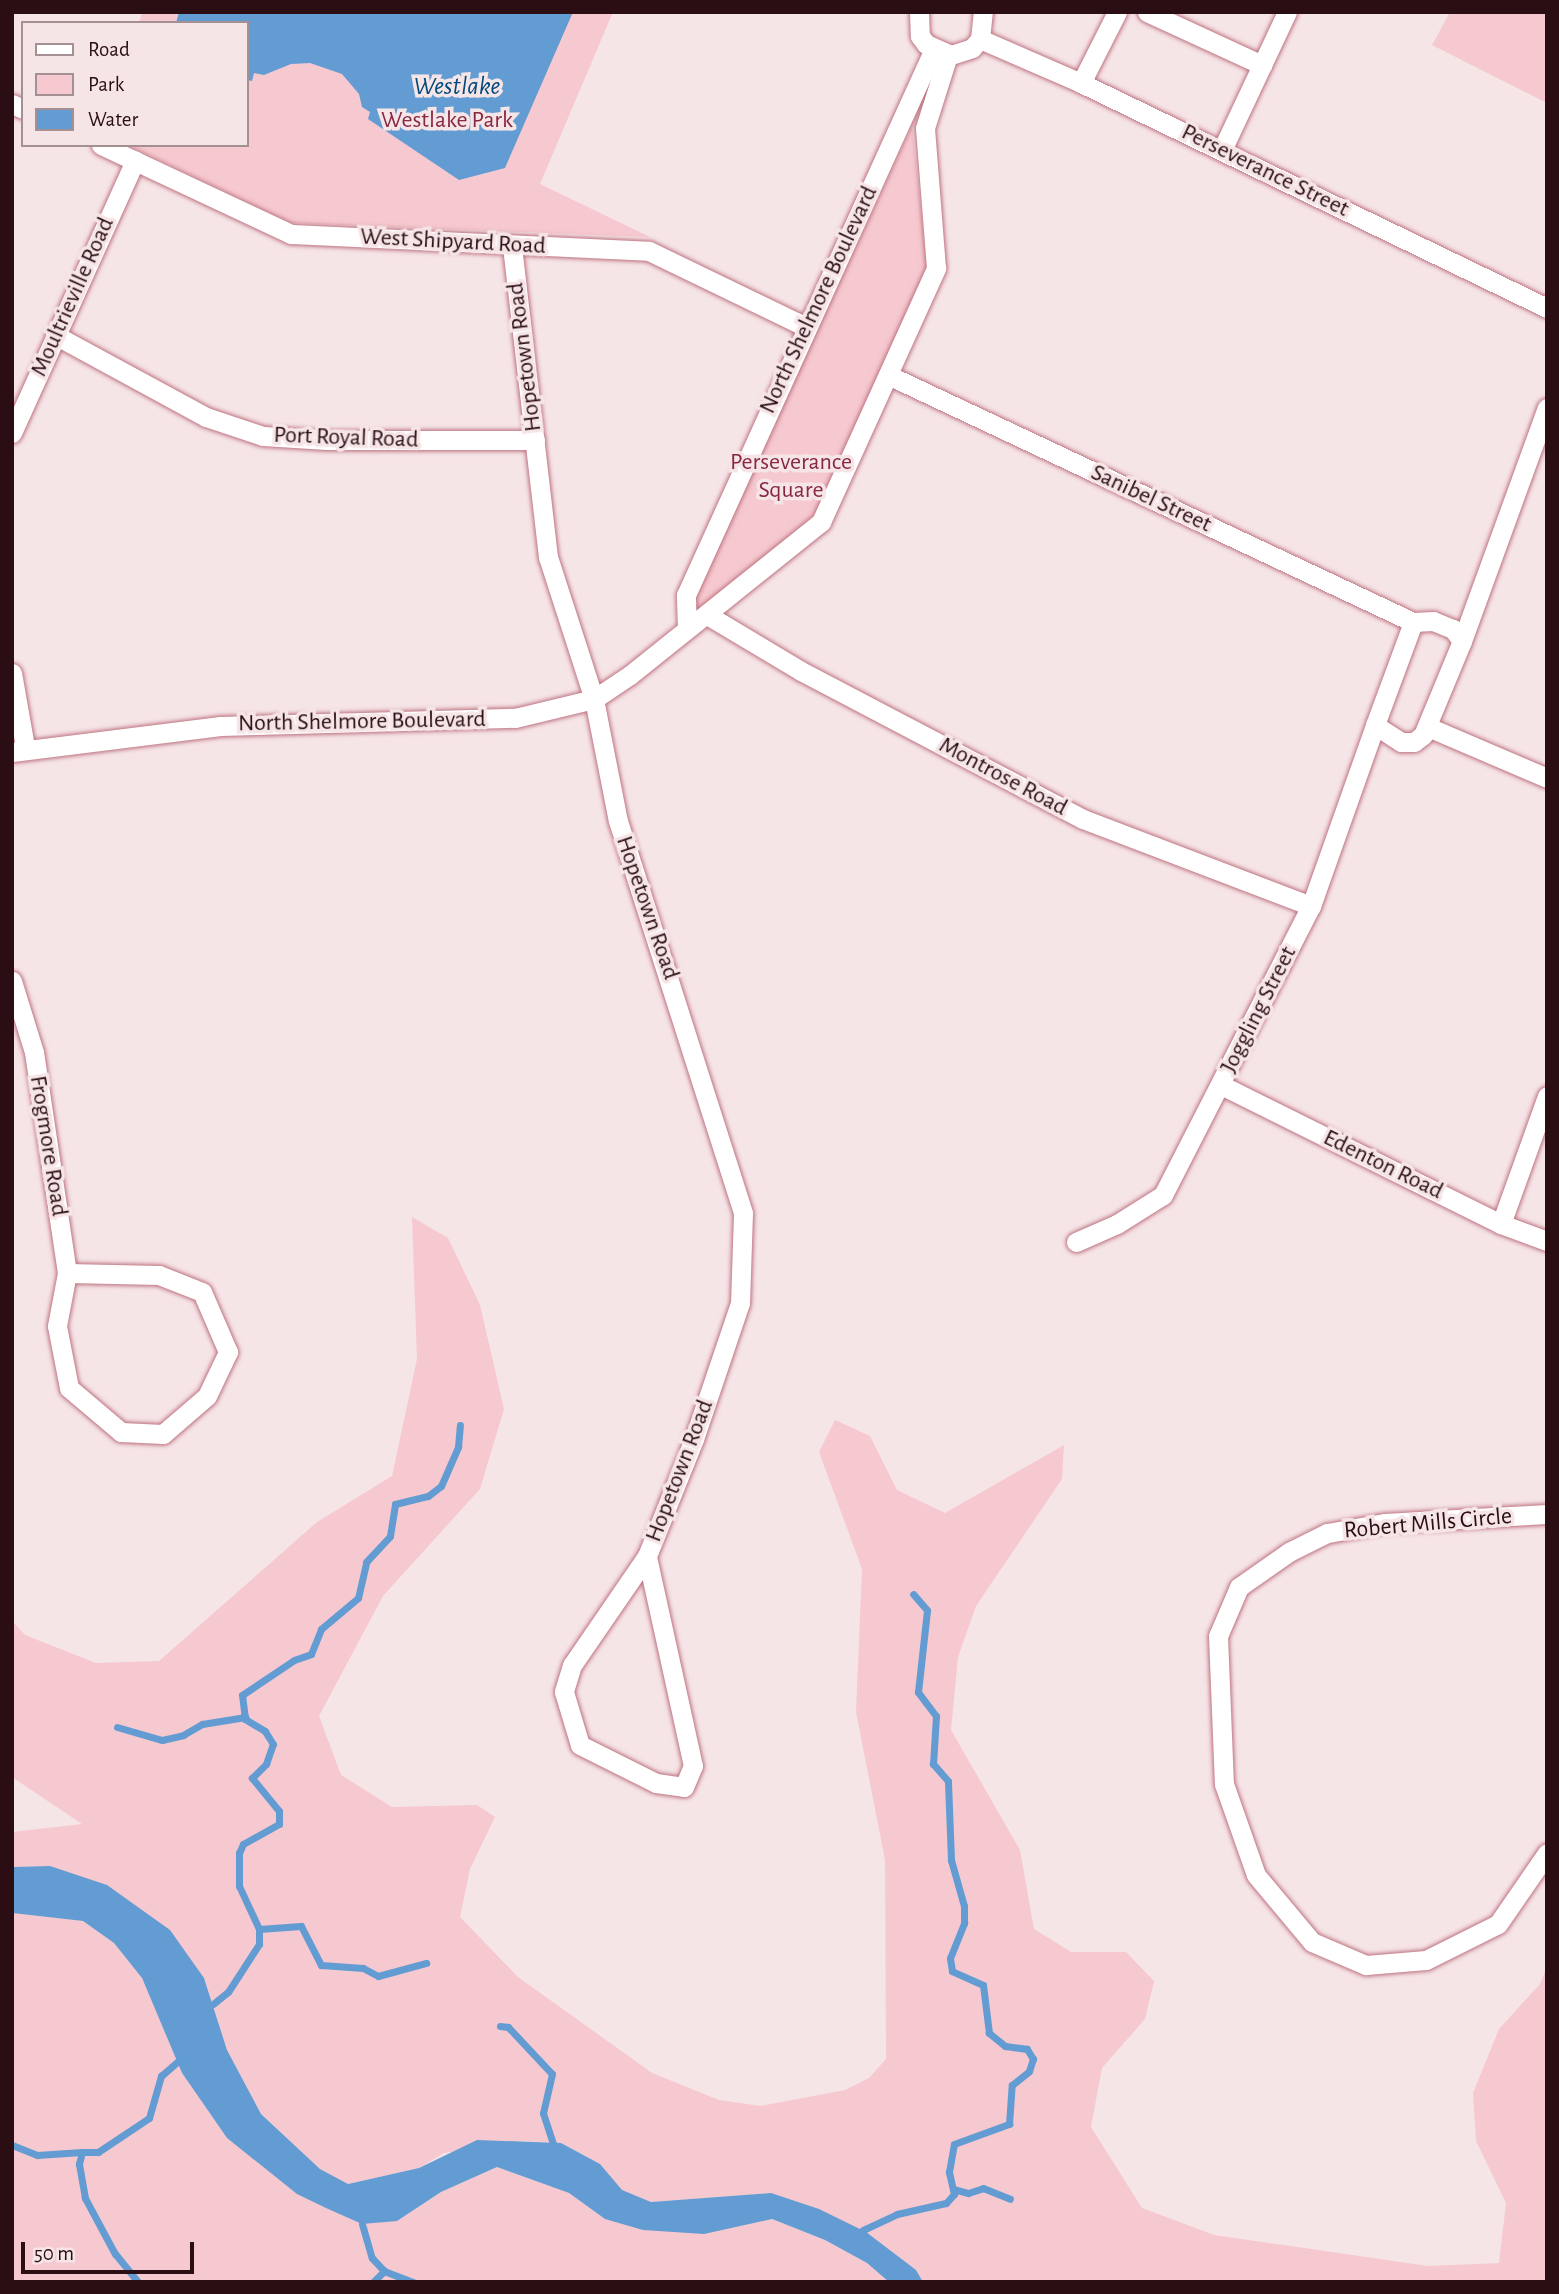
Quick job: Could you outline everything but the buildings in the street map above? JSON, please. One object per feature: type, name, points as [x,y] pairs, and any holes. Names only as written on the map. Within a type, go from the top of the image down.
[{"type":"street","points":[[919,12],[920,36],[941,53],[962,54],[980,39],[983,12]]},
{"type":"street","points":[[1081,83],[1117,12]]},
{"type":"street","points":[[1147,12],[1262,65]]},
{"type":"street","points":[[1222,150],[1287,12]]},
{"type":"street","name":"Perseverance Street","points":[[980,39],[1081,83],[1547,308]]},
{"type":"street","name":"North Shelmore Boulevard","points":[[687,628],[686,595],[806,327],[941,53]]},
{"type":"street","name":"North Shelmore Boulevard","points":[[19,750],[220,726],[515,718],[594,699],[687,628],[709,616],[821,522],[936,268],[925,128],[941,53]]},
{"type":"street","name":"West Shipyard Road","points":[[106,147],[291,234],[662,254],[806,327]]},
{"type":"street","name":"Moultrieville Road","points":[[12,433],[135,161]]},
{"type":"street","name":"Hopetown Road","points":[[512,246],[548,556],[594,699],[618,821],[743,1213],[740,1303],[647,1556],[572,1665],[564,1692],[580,1745],[656,1783],[684,1787],[693,1766],[647,1556]]},
{"type":"street","name":"Port Royal Road","points":[[55,335],[206,417],[263,436],[327,440],[534,440]]},
{"type":"street","name":"Sanibel Street","points":[[888,375],[1413,622],[1443,623],[1462,642]]},
{"type":"street","points":[[1375,725],[1401,742],[1414,742],[1428,727],[1462,642],[1547,408]]},
{"type":"street","name":"Montrose Road","points":[[709,616],[802,671],[1083,819],[1311,906]]},
{"type":"street","name":"Joggling Street","points":[[1076,1242],[1117,1224],[1163,1195],[1311,906],[1413,622]]},
{"type":"street","points":[[12,673],[19,750]]},
{"type":"street","points":[[1428,727],[1547,778]]},
{"type":"street","name":"Frogmore Road","points":[[12,981],[34,1052],[67,1273],[57,1326],[69,1388],[121,1432],[163,1434],[207,1396],[228,1352],[202,1292],[159,1275],[67,1273]]},
{"type":"street","name":"Edenton Road","points":[[1221,1085],[1501,1224],[1547,1241]]},
{"type":"street","points":[[1501,1224],[1547,1096]]},
{"type":"street","name":"Robert Mills Circle","points":[[1547,1514],[1384,1523],[1327,1533],[1289,1552],[1239,1587],[1218,1636],[1224,1784],[1256,1875],[1312,1942],[1366,1965],[1426,1960],[1498,1924],[1547,1853]]},
{"type":"green space","name":"Westlake Park","points":[[142,12],[613,12],[540,184],[650,237],[291,223],[132,147],[248,147],[248,21],[140,21]]},
{"type":"green space","points":[[1450,12],[1547,12],[1547,103],[1432,45]]},
{"type":"green space","name":"Perseverance Square","points":[[912,126],[927,268],[814,517],[696,613],[696,593]]},
{"type":"green space","points":[[412,1217],[448,1238],[480,1305],[504,1409],[480,1489],[383,1596],[319,1716],[341,1775],[392,1807],[477,1805],[495,1817],[470,1869],[460,1917],[518,1977],[652,2073],[719,2100],[761,2106],[845,2090],[869,2078],[886,2059],[885,1860],[856,1712],[862,1569],[819,1452],[835,1420],[870,1436],[897,1490],[945,1513],[1064,1445],[1062,1479],[976,1606],[958,1657],[951,1730],[1020,1850],[1034,1929],[1071,1952],[1126,1952],[1154,1981],[1145,2019],[1102,2068],[1091,2127],[1142,2208],[1214,2235],[1428,2266],[1499,2263],[1506,2203],[1476,2141],[1473,2093],[1499,2029],[1540,1984],[1547,1967],[1547,2282],[923,2282],[916,2270],[771,2193],[651,2202],[621,2190],[600,2164],[561,2143],[523,2141],[444,2153],[419,2168],[348,2184],[320,2169],[261,2114],[227,2050],[204,1978],[50,1866],[12,1867],[12,1832],[82,1824],[12,1777],[12,1621],[25,1635],[96,1663],[159,1661],[317,1522],[392,1476],[417,1359]]},
{"type":"green space","points":[[12,1913],[83,1921],[114,1943],[142,1978],[182,2073],[227,2138],[397,2221],[441,2192],[497,2167],[569,2193],[605,2219],[772,2219],[825,2240],[867,2263],[889,2282],[12,2282]]},
{"type":"water","name":"Westlake","points":[[179,12],[573,12],[505,168],[459,180],[368,119],[370,112],[362,107],[359,94],[342,74],[310,63],[291,64],[264,75],[254,73],[252,81],[248,80],[248,21],[177,21]]},
{"type":"water","points":[[50,1866],[107,1885],[170,1930],[204,1978],[227,2050],[261,2114],[320,2169],[348,2184],[419,2168],[477,2140],[561,2143],[600,2164],[622,2190],[651,2202],[771,2193],[819,2209],[866,2232],[916,2270],[923,2282],[889,2282],[867,2263],[825,2240],[772,2219],[704,2234],[643,2230],[605,2219],[569,2193],[497,2167],[441,2192],[397,2221],[362,2224],[326,2208],[297,2194],[227,2138],[182,2073],[142,1978],[114,1943],[83,1921],[12,1913],[12,1867]]},
{"type":"waterway","points":[[213,2004],[228,1992],[259,1944],[259,1929],[239,1886],[239,1853],[243,1844],[279,1824],[279,1811],[252,1778],[266,1764],[273,1744],[265,1731],[245,1719],[242,1695],[294,1660],[311,1654],[321,1629],[358,1598],[366,1562],[390,1536],[395,1504],[428,1496],[441,1486],[458,1447],[460,1425]]},
{"type":"waterway","points":[[863,2230],[897,2214],[946,2203],[954,2194],[949,2172],[954,2144],[1009,2124],[1012,2085],[1029,2071],[1033,2059],[1027,2049],[1005,2046],[989,2033],[983,1985],[952,1971],[950,1958],[964,1923],[964,1906],[951,1860],[948,1781],[933,1764],[936,1716],[918,1692],[927,1610],[913,1594]]},
{"type":"waterway","points":[[117,1727],[162,1740],[183,1735],[202,1724],[245,1717]]},
{"type":"waterway","points":[[259,1929],[301,1926],[321,1965],[363,1968],[378,1976],[426,1963]]},
{"type":"waterway","points":[[500,2026],[508,2027],[552,2074],[543,2113],[553,2143]]},
{"type":"waterway","points":[[138,2282],[115,2254],[85,2198],[79,2164],[82,2152],[98,2152],[149,2118],[161,2076],[178,2061]]},
{"type":"waterway","points":[[12,2145],[37,2155],[82,2152]]},
{"type":"waterway","points":[[953,2189],[968,2193],[983,2188],[1010,2199]]},
{"type":"waterway","points":[[362,2224],[372,2258],[384,2271],[413,2282]]},
{"type":"waterway","points":[[373,2282],[384,2271]]}]
